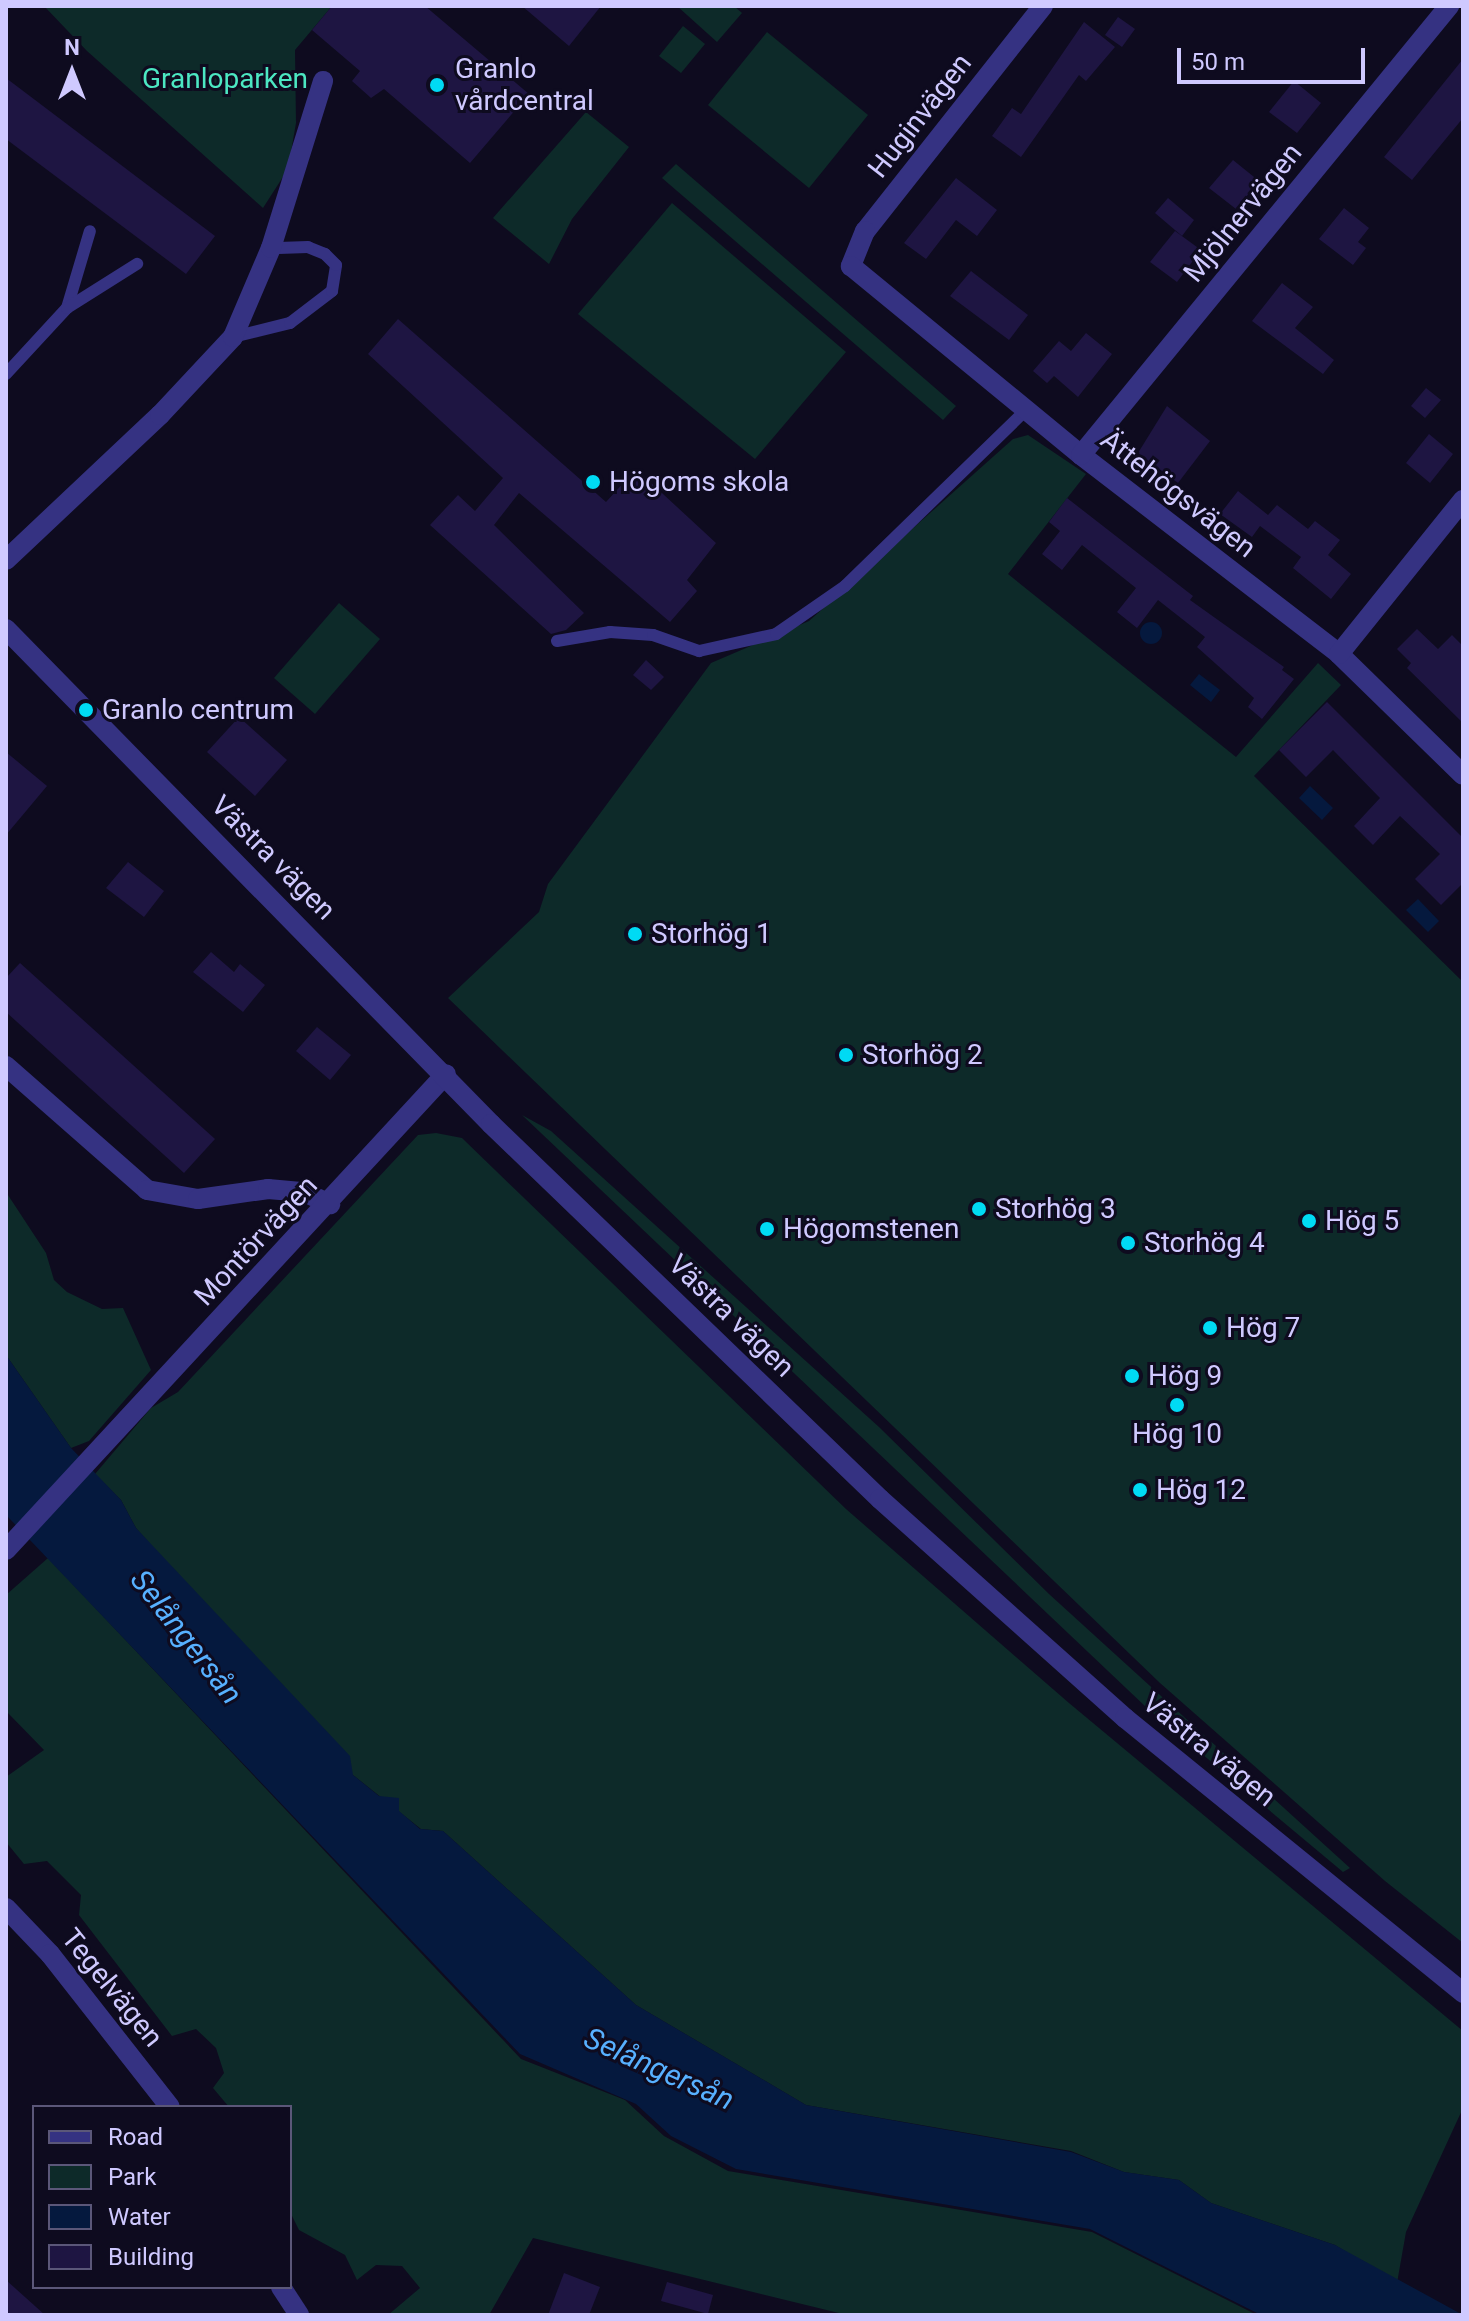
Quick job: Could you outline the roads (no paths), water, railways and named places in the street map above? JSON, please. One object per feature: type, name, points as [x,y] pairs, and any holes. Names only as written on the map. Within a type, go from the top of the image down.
[{"type":"street","name":"Huginvägen","points":[[851,266],[865,231],[1043,6]]},
{"type":"street","name":"Mjölnervägen","points":[[1081,455],[1449,6]]},
{"type":"street","points":[[6,560],[160,415],[233,337],[271,248],[323,81]]},
{"type":"street","name":"Ättehögsvägen","points":[[851,266],[1081,455],[1339,654],[1463,775]]},
{"type":"street","points":[[1339,654],[1463,500]]},
{"type":"street","name":"Västra vägen","points":[[6,629],[446,1074],[880,1499],[1125,1718],[1463,1993]]},
{"type":"street","points":[[6,1066],[147,1190],[198,1199],[268,1189],[304,1192],[330,1204]]},
{"type":"street","name":"Montörvägen","points":[[6,1550],[330,1204],[446,1074]]},
{"type":"street","name":"Tegelvägen","points":[[6,1908],[50,1954],[168,2105]]},
{"type":"street","points":[[282,2289],[299,2315]]},
{"type":"lane","points":[[67,308],[90,231]]},
{"type":"lane","points":[[233,337],[290,323],[332,291],[336,265],[325,254],[308,247],[271,248]]},
{"type":"lane","points":[[6,374],[67,308],[137,264]]},
{"type":"lane","points":[[557,641],[624,633],[653,635],[699,651],[776,634],[845,586],[1026,410]]},
{"type":"water","points":[[1151,622],[1159,625],[1162,633],[1159,641],[1151,644],[1143,641],[1140,633],[1143,625]]},
{"type":"water","points":[[1199,674],[1220,690],[1211,702],[1190,685]]},
{"type":"water","points":[[1310,786],[1333,808],[1322,820],[1299,798]]},
{"type":"water","points":[[1418,899],[1439,921],[1428,932],[1406,910]]},
{"type":"water","name":"Selångersån","points":[[6,1355],[71,1448],[121,1500],[136,1528],[350,1756],[353,1775],[379,1796],[399,1798],[399,1811],[420,1829],[443,1831],[636,2005],[806,2105],[1071,2152],[1124,2172],[1179,2180],[1211,2203],[1335,2245],[1463,2315],[1261,2315],[1090,2229],[736,2169],[671,2136],[636,2104],[520,2054],[8,1517]]},
{"type":"place","name":"Granlo vårdcentral","points":[[437,85]]},
{"type":"place","name":"Högoms skola","points":[[593,482]]},
{"type":"place","name":"Granlo centrum","points":[[86,710]]},
{"type":"place","name":"Storhög 1","points":[[635,934]]},
{"type":"place","name":"Storhög 2","points":[[846,1055]]},
{"type":"place","name":"Storhög 3","points":[[979,1209]]},
{"type":"place","name":"Hög 5","points":[[1309,1221]]},
{"type":"place","name":"Högomstenen","points":[[767,1229]]},
{"type":"place","name":"Storhög 4","points":[[1128,1243]]},
{"type":"place","name":"Hög 7","points":[[1210,1328]]},
{"type":"place","name":"Hög 9","points":[[1132,1376]]},
{"type":"place","name":"Hög 10","points":[[1177,1405]]},
{"type":"place","name":"Hög 12","points":[[1140,1490]]},
{"type":"park label","name":"Granloparken","points":[[225,79]]}]
